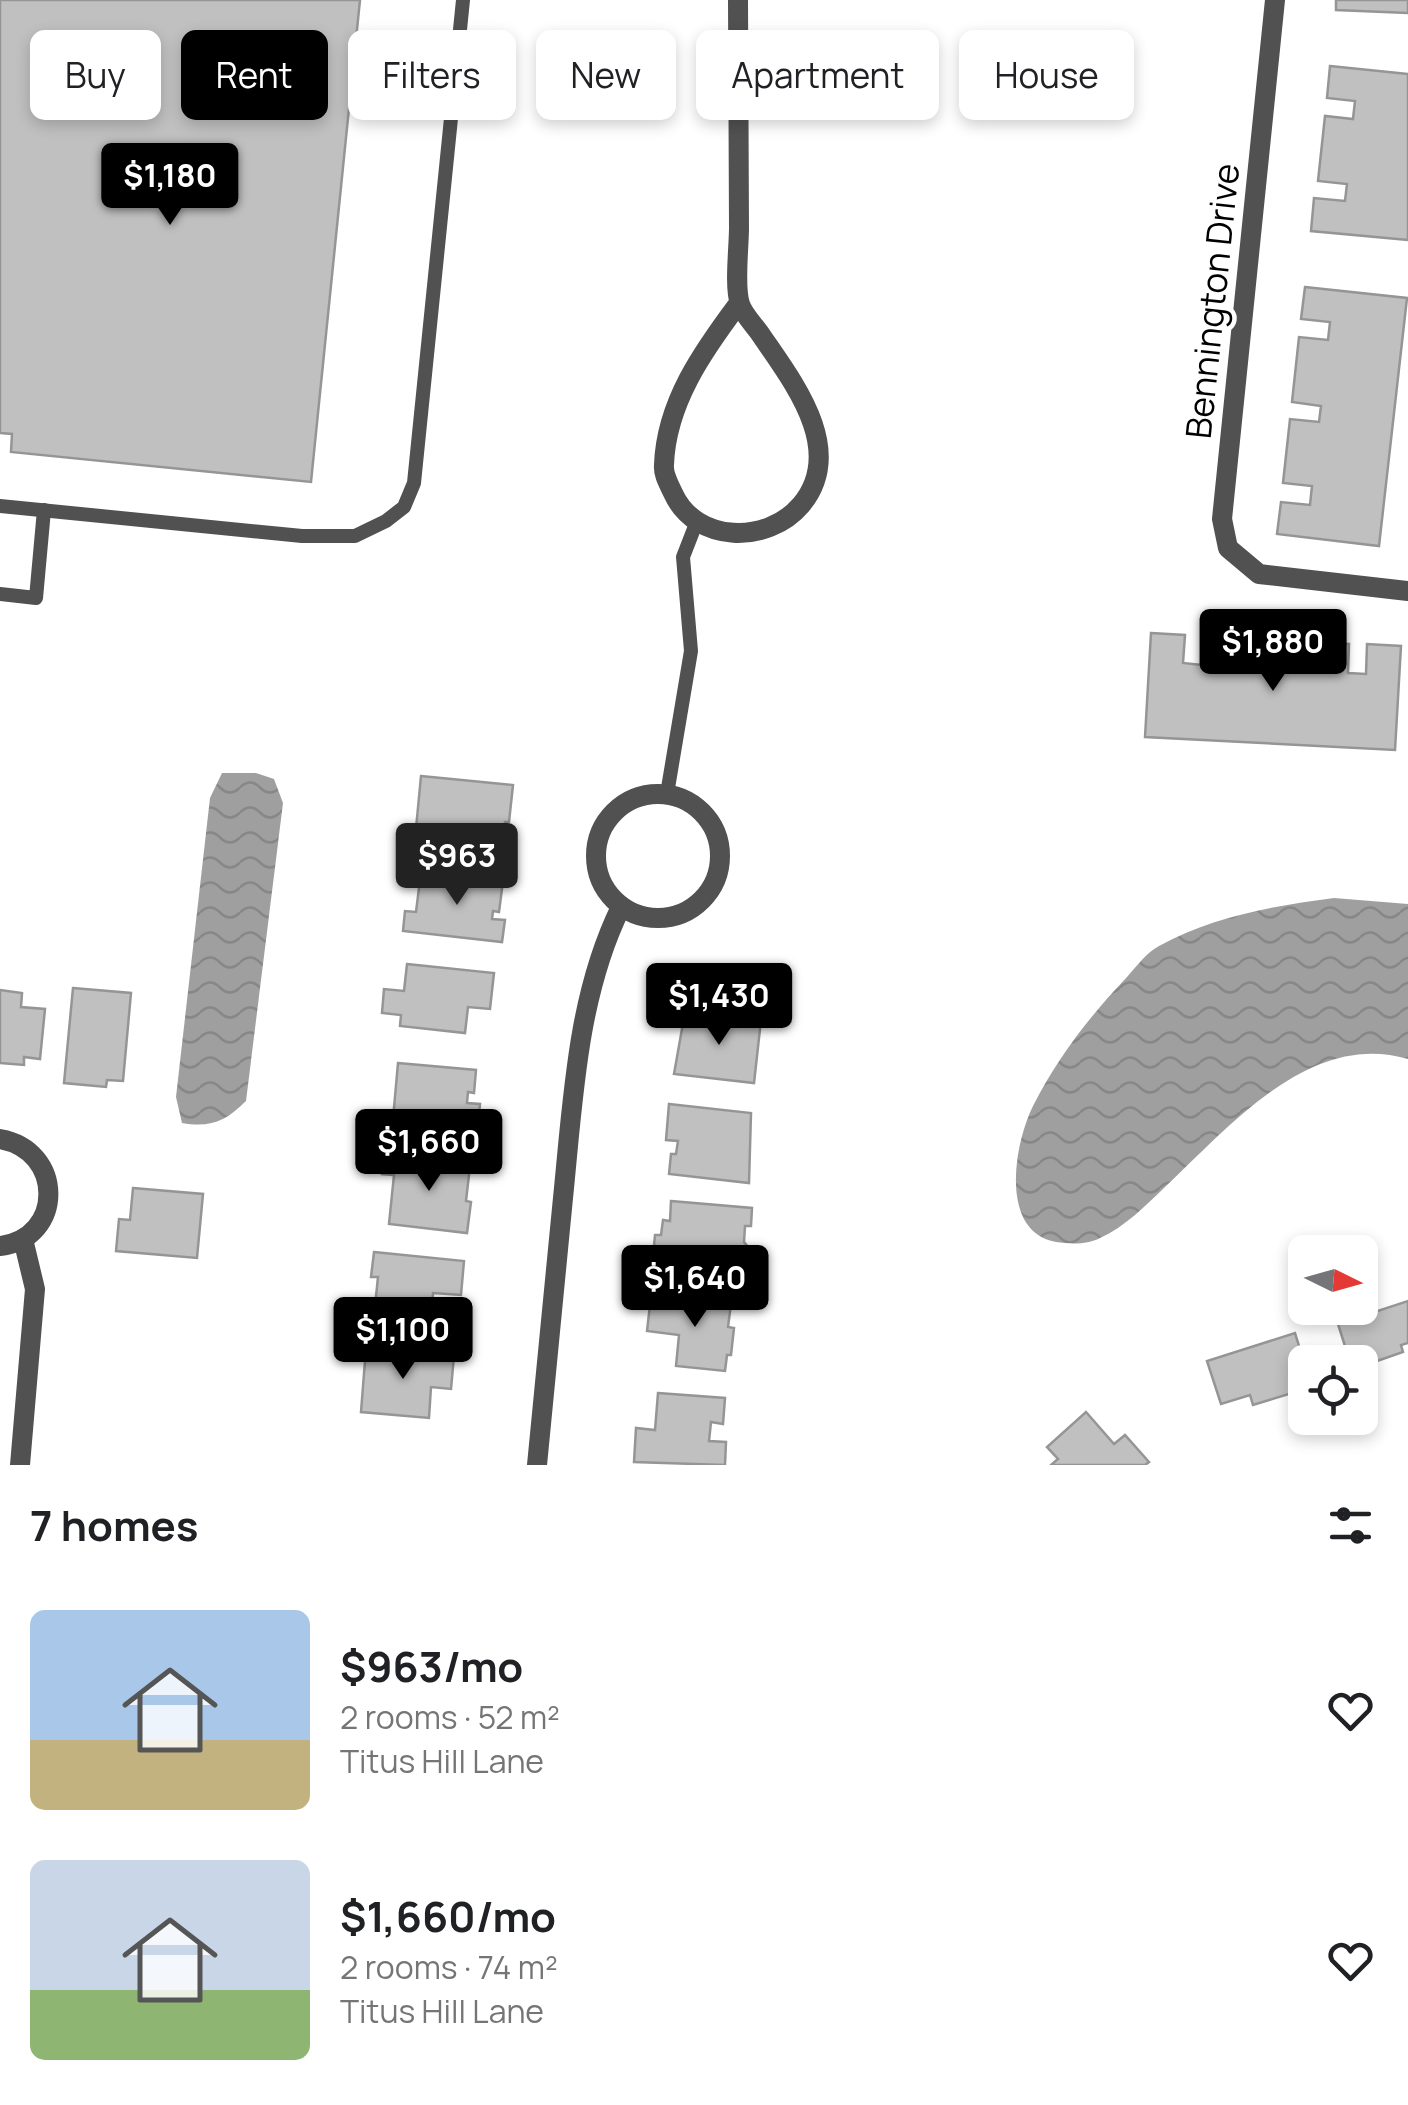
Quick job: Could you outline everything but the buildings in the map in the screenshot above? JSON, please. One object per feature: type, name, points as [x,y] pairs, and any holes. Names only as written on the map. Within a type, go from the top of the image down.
[{"type":"street","points":[[738,0],[739,303],[798,390],[817,432],[818,477],[800,506],[766,530],[733,534],[697,522],[678,504],[663,471],[667,435],[680,392],[739,303]]},
{"type":"street","name":"Bennington Drive","points":[[1275,0],[1222,519],[1228,548],[1259,574],[1408,591]]},
{"type":"street","points":[[667,794],[694,806],[714,829],[720,858],[713,887],[692,908],[664,918],[634,914],[621,907],[602,884],[597,870],[596,855],[604,826],[624,804],[637,797],[667,794]]},
{"type":"street","points":[[538,1465],[574,1086],[584,1019],[600,957],[621,907]]},
{"type":"street","points":[[0,1138],[22,1145],[36,1156],[50,1191],[37,1226],[23,1239],[0,1246]]},
{"type":"street","points":[[20,1465],[35,1290],[23,1239]]},
{"type":"lane","points":[[0,506],[302,536],[355,536],[404,507],[414,483],[463,0]]},
{"type":"lane","points":[[0,594],[36,598],[44,510]]},
{"type":"lane","points":[[667,794],[692,651],[684,558],[697,522]]},
{"type":"water","points":[[222,773],[256,773],[274,779],[283,803],[246,1101],[217,1121],[192,1124],[182,1123],[176,1097],[210,798]]},
{"type":"water","points":[[1334,898],[1408,904],[1408,1059],[1372,1054],[1338,1058],[1305,1071],[1244,1112],[1127,1222],[1095,1240],[1078,1243],[1056,1242],[1038,1235],[1026,1222],[1016,1184],[1026,1122],[1064,1054],[1113,992],[1150,952],[1201,927],[1244,914]]}]
